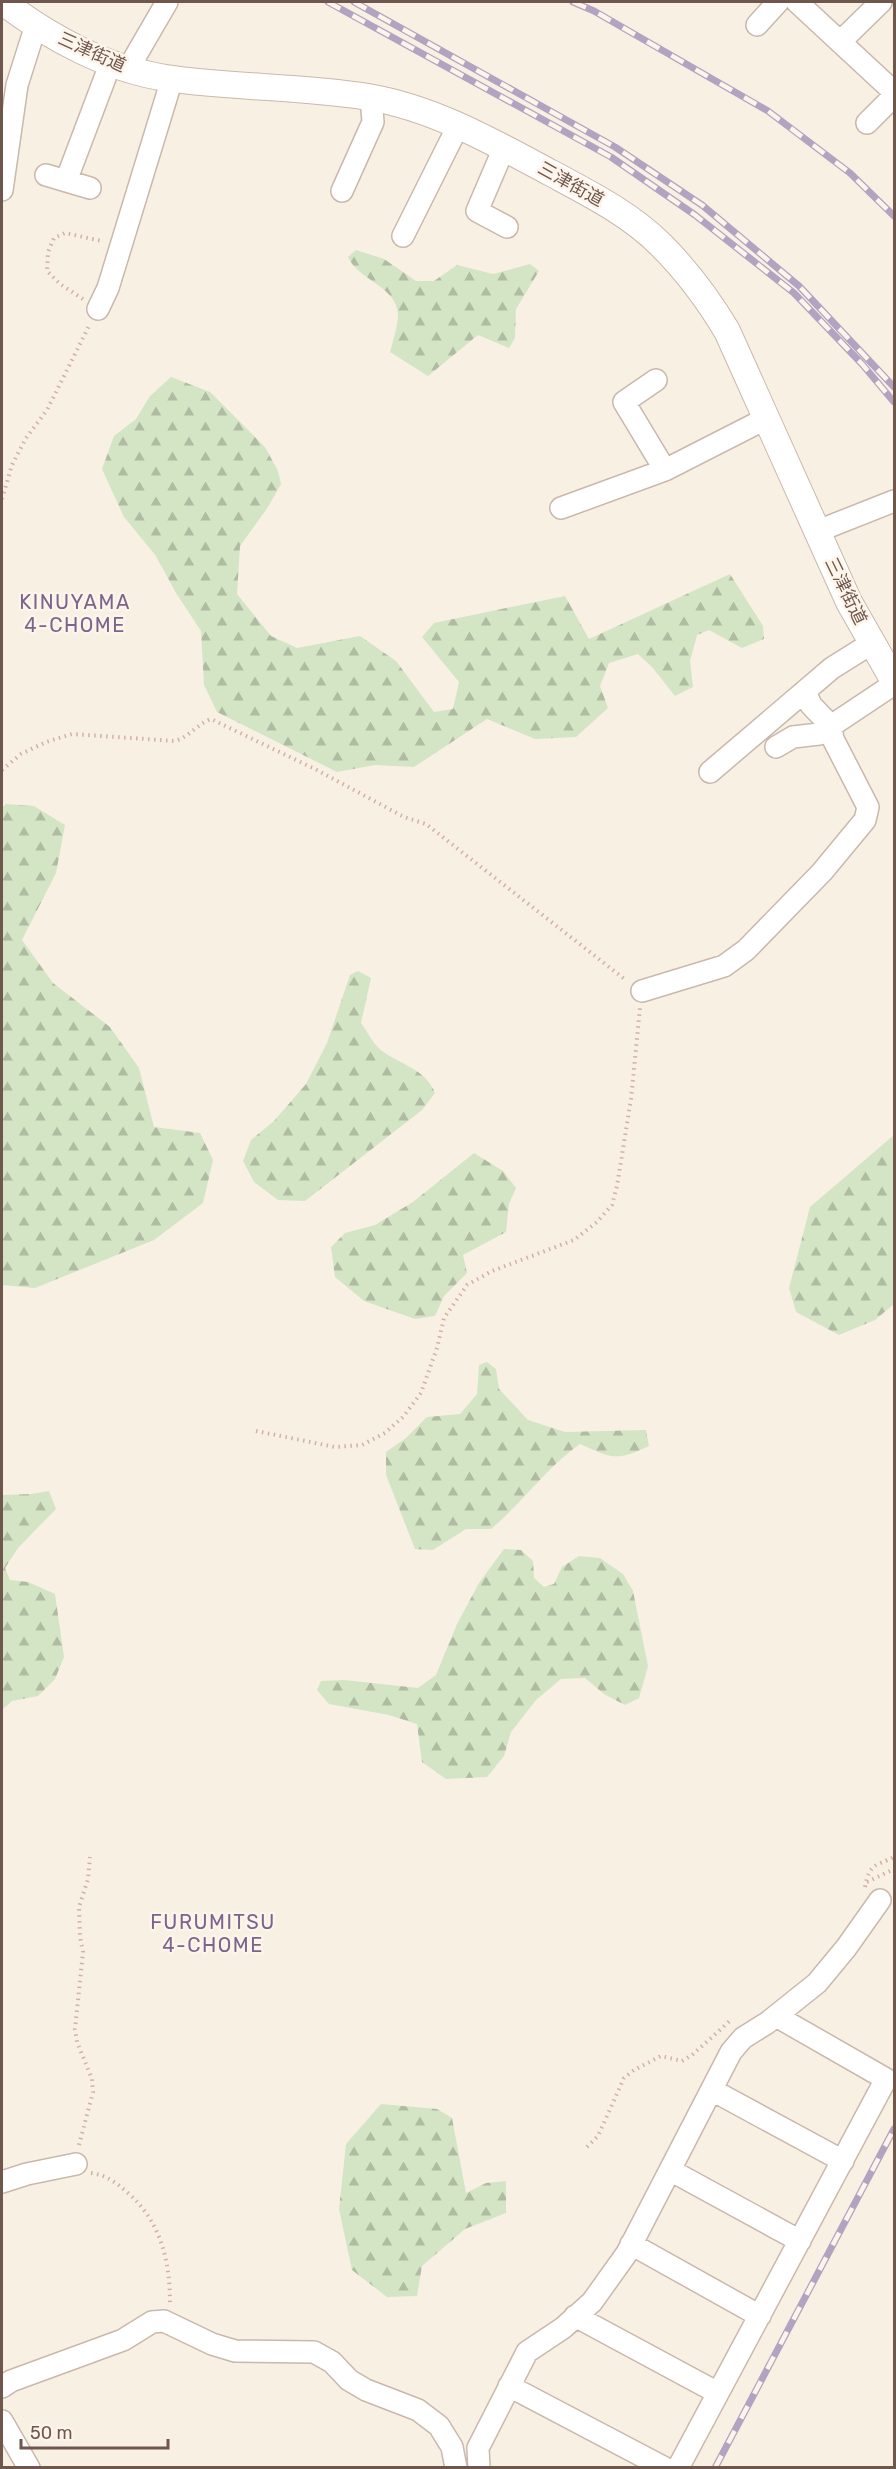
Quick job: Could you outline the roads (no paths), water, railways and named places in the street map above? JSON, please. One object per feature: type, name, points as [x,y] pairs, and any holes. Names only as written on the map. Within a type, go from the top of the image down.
[{"type":"street","name":"三津街道","points":[[3,2],[61,39],[120,66],[172,79],[208,84],[315,90],[371,98],[406,106],[458,126],[504,148],[607,203],[660,244],[708,299],[727,331],[849,602],[894,682]]},
{"type":"street","points":[[90,188],[56,178],[120,66],[166,2]]},
{"type":"street","points":[[757,25],[778,2]]},
{"type":"street","points":[[797,2],[894,94],[867,123]]},
{"type":"street","points":[[840,42],[881,2]]},
{"type":"street","points":[[2,190],[17,84],[36,25]]},
{"type":"street","points":[[98,309],[108,288],[172,79]]},
{"type":"street","points":[[342,191],[373,122],[371,98]]},
{"type":"street","points":[[403,236],[458,126]]},
{"type":"street","points":[[504,148],[477,211],[507,227]]},
{"type":"street","points":[[656,380],[624,402],[665,470]]},
{"type":"street","points":[[561,508],[665,470],[767,418]]},
{"type":"street","points":[[818,531],[894,501]]},
{"type":"street","points":[[710,772],[832,668],[872,643]]},
{"type":"street","points":[[776,747],[793,737],[819,734],[894,682]]},
{"type":"street","points":[[642,991],[724,966],[746,950],[822,872],[865,820],[868,807],[833,739],[831,726],[811,705],[805,691]]},
{"type":"street","points":[[479,2468],[478,2448],[526,2352],[562,2328],[592,2301],[631,2244],[731,2052],[743,2038],[776,2016],[817,1983],[846,1948],[872,1897]]},
{"type":"street","points":[[678,2468],[886,2079],[776,2016]]},
{"type":"street","points":[[712,2090],[843,2161]]},
{"type":"street","points":[[2,2182],[27,2174],[76,2164]]},
{"type":"street","points":[[669,2170],[800,2241]]},
{"type":"street","points":[[631,2244],[760,2316]]},
{"type":"street","points":[[575,2316],[718,2393]]},
{"type":"street","points":[[2,2387],[11,2381],[123,2340],[152,2322],[170,2323],[212,2344],[235,2351],[314,2352],[332,2362],[349,2380],[366,2390],[418,2410],[439,2426],[452,2447],[456,2468]]},
{"type":"street","points":[[509,2386],[665,2468]]},
{"type":"street","points":[[2,2421],[29,2468]]},
{"type":"railway","points":[[328,2],[611,157],[695,215],[794,293],[862,364],[894,402]]},
{"type":"railway","points":[[354,2],[615,147],[702,205],[799,286],[894,387]]},
{"type":"railway","points":[[573,2],[594,11],[768,111],[850,173],[894,216]]},
{"type":"railway","points":[[715,2468],[894,2129]]},
{"type":"district","name":"KINUYAMA 4-CHOME","points":[[75,614]]},
{"type":"district","name":"FURUMITSU 4-CHOME","points":[[213,1934]]}]
